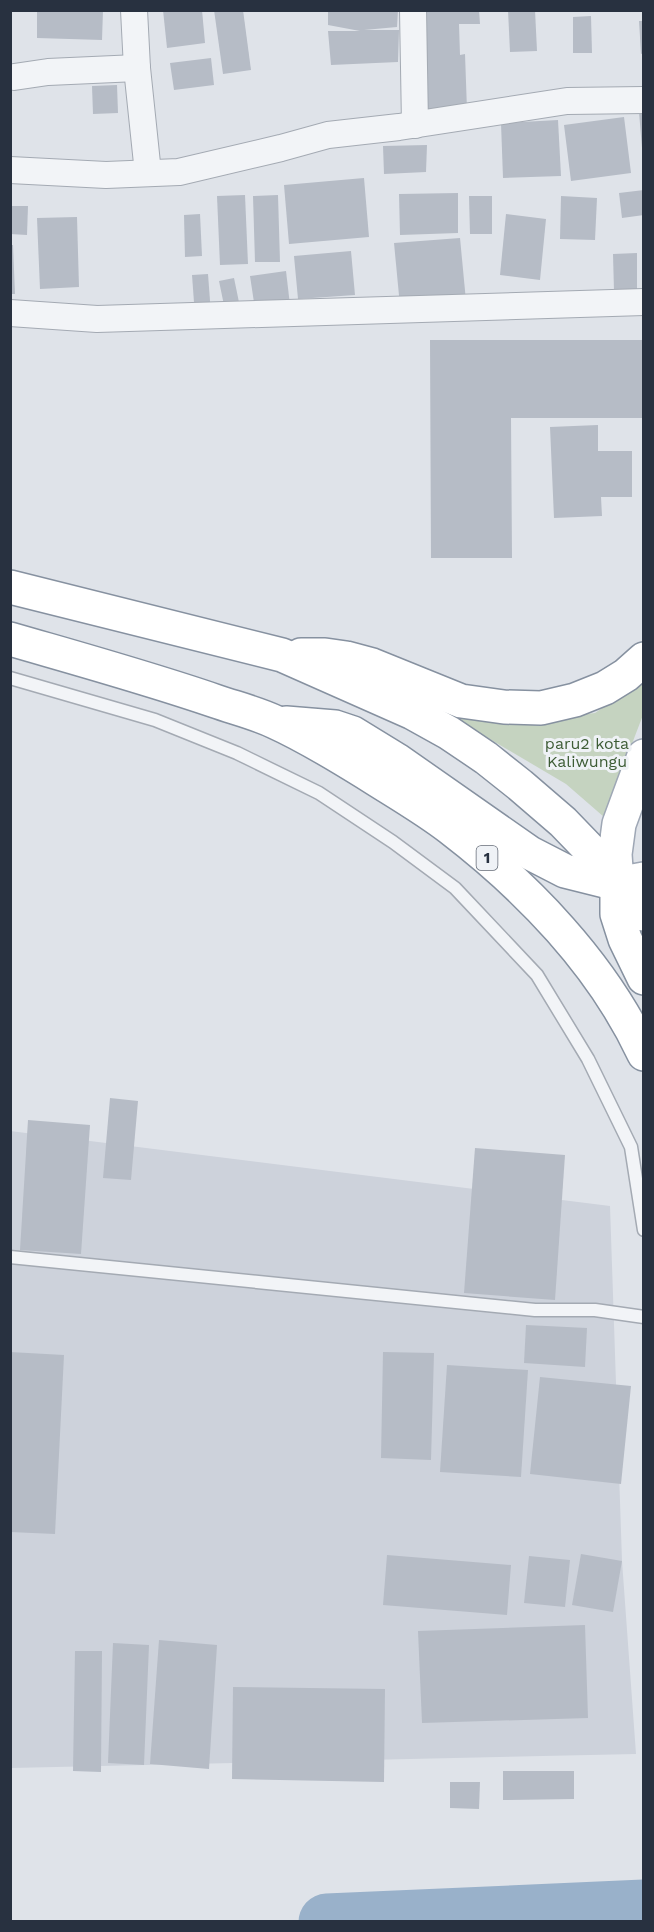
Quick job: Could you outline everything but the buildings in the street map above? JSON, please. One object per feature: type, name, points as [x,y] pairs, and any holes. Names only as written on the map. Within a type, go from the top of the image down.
[{"type":"main road","points":[[10,587],[282,655],[413,713],[486,758],[563,822],[591,851],[630,881]]},
{"type":"main road","name":"1","points":[[10,639],[184,690],[275,722],[344,759],[388,787],[449,827],[520,888],[561,931],[590,967],[614,1001],[644,1054]]},
{"type":"main road","points":[[282,655],[325,655],[346,658],[372,665],[461,701],[504,707],[541,708],[575,700],[605,688],[626,675],[644,659]]},
{"type":"main road","name":"1","points":[[275,722],[335,727],[353,733],[397,760],[530,854],[565,870],[630,881]]},
{"type":"main road","points":[[644,756],[619,824],[615,854],[644,914]]},
{"type":"main road","points":[[630,881],[617,914],[625,939],[644,978]]},
{"type":"street","points":[[134,10],[137,69],[148,173]]},
{"type":"street","points":[[413,10],[415,125]]},
{"type":"street","points":[[14,77],[48,72],[137,69]]},
{"type":"street","points":[[10,170],[106,175],[180,172],[328,135],[415,125],[567,101],[644,100]]},
{"type":"street","points":[[10,313],[96,320],[644,302]]},
{"type":"lane","points":[[10,678],[155,720],[237,753],[319,793],[393,842],[455,888],[537,975],[588,1059],[631,1147],[644,1230]]},
{"type":"lane","points":[[10,1257],[535,1310],[596,1310],[644,1317]]},
{"type":"shaded area","points":[[10,1131],[610,1206],[622,1561],[636,1754],[11,1768]]},
{"type":"green space","name":"paru2 kota Kaliwungu","points":[[643,673],[643,715],[604,817],[566,784],[434,706],[528,721],[595,713],[634,686]]},
{"type":"waterway","points":[[327,1922],[644,1908]]}]
